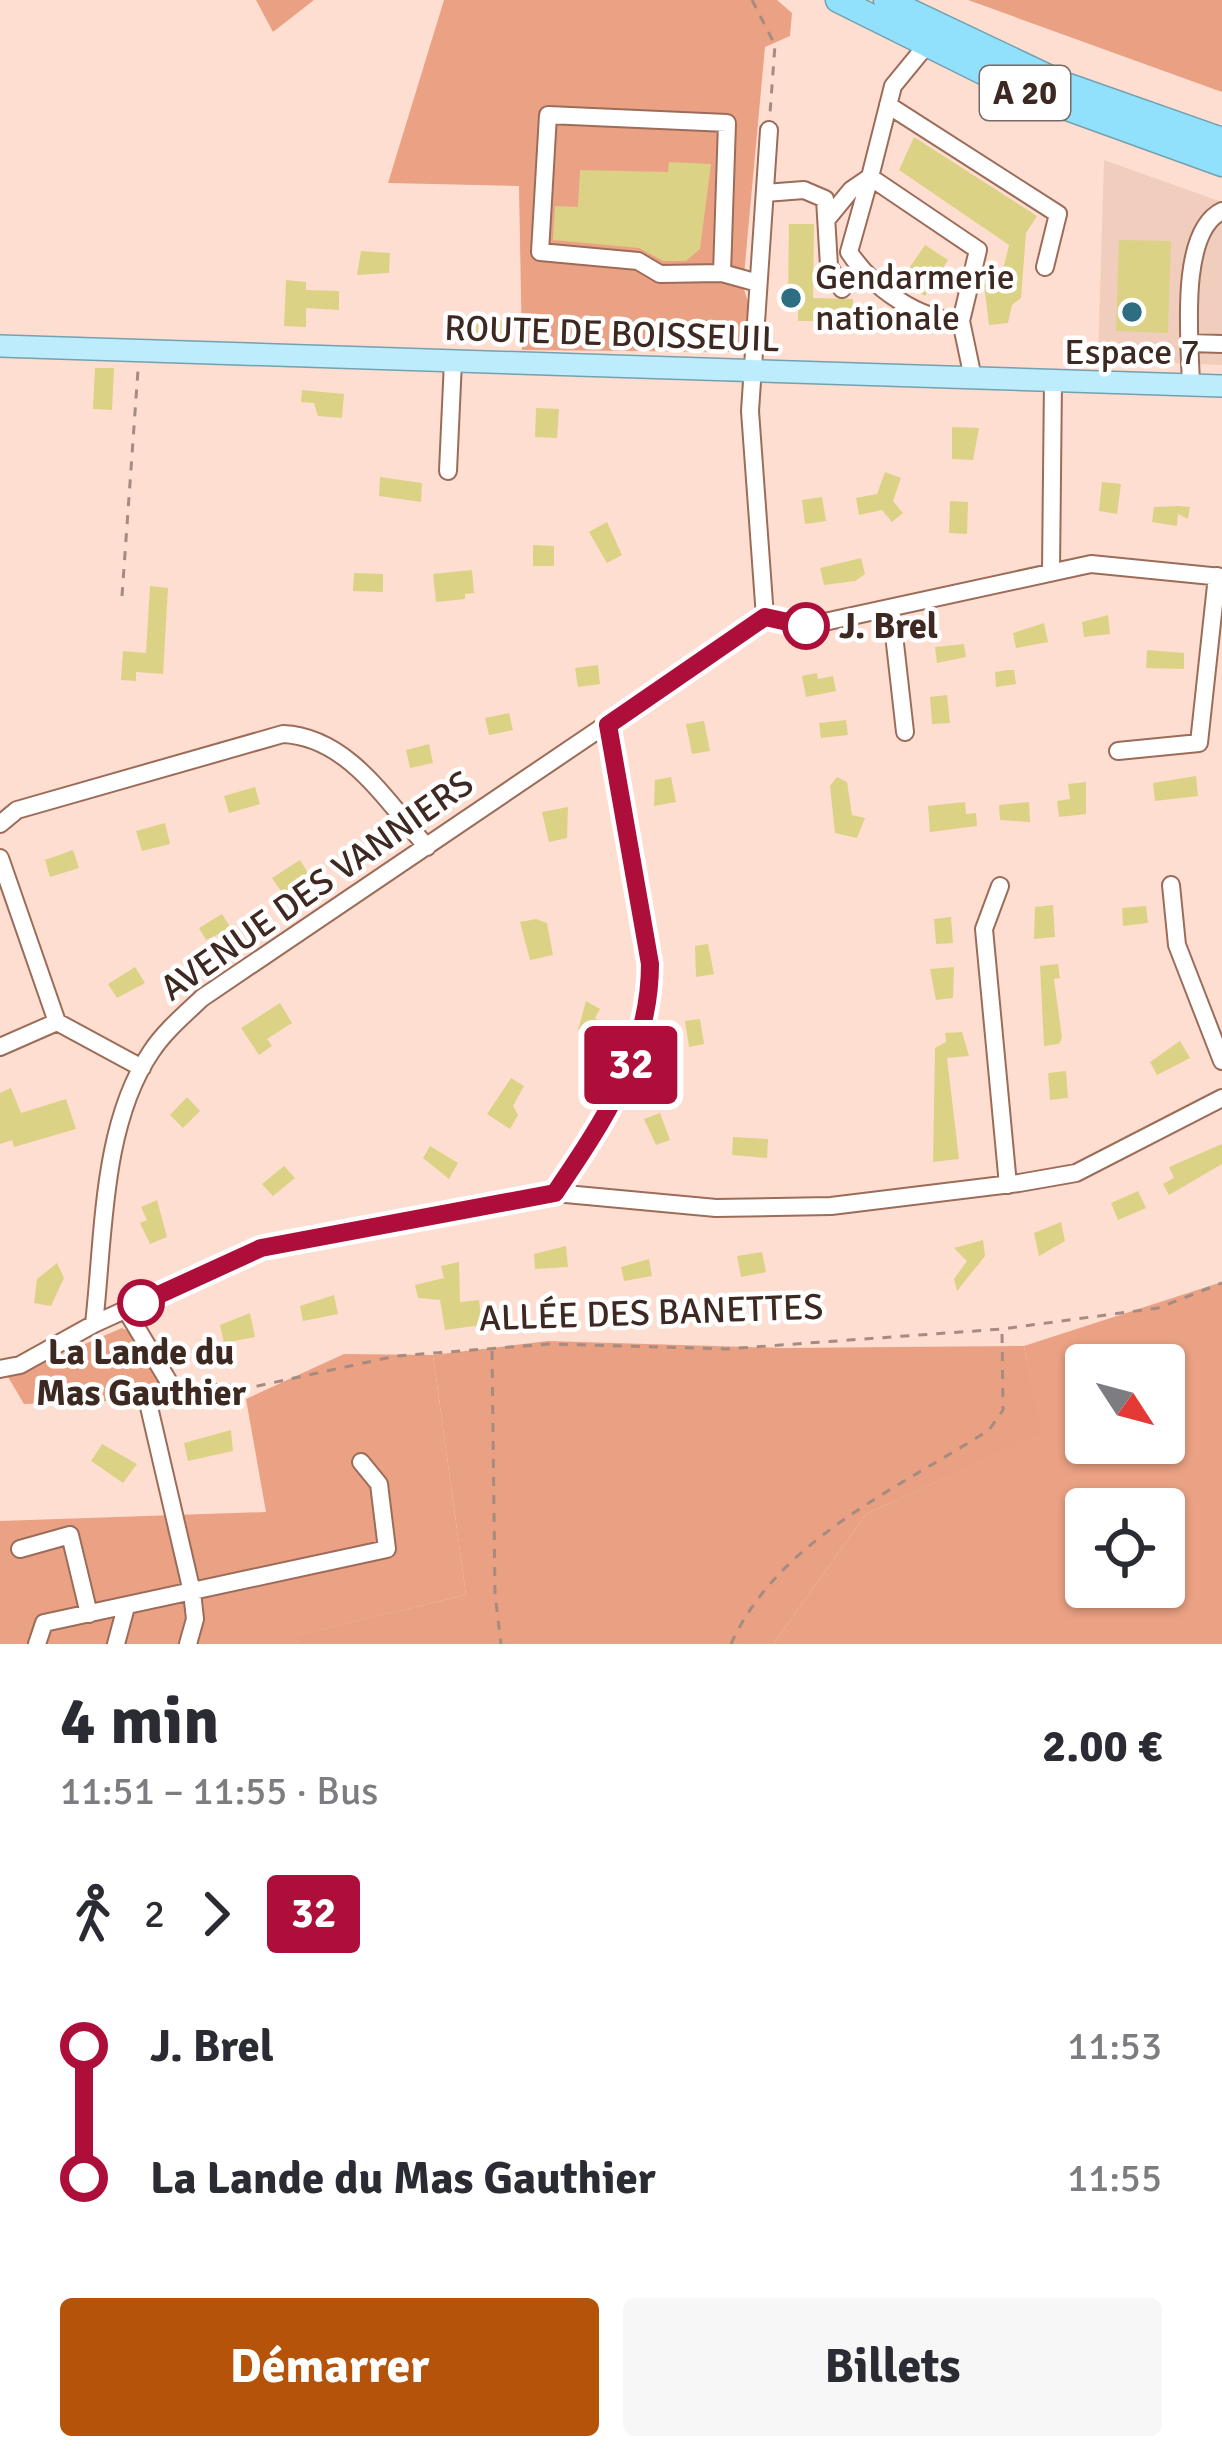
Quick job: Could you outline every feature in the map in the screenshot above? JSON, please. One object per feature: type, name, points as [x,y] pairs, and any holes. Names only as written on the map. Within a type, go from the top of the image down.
[{"type":"highway","name":"A 20","points":[[838,0],[925,47],[1054,105],[1222,164]]},
{"type":"highway","name":"A 20","points":[[886,0],[1063,84],[1222,140]]},
{"type":"main road","name":"ROUTE DE BOISSEUIL","points":[[0,346],[1222,386]]},
{"type":"street","points":[[925,47],[892,86],[849,252],[863,273],[896,297],[938,321],[961,321]]},
{"type":"street","points":[[888,105],[1058,214],[1045,267]]},
{"type":"street","points":[[722,273],[727,123],[548,115],[540,251],[638,261],[660,274],[722,273],[758,283]]},
{"type":"street","points":[[769,130],[749,412],[765,617],[806,626],[1091,564],[1148,566],[1220,577],[1199,743],[1118,751]]},
{"type":"street","points":[[828,218],[850,190],[870,177]]},
{"type":"street","points":[[870,177],[978,250],[961,321],[973,379]]},
{"type":"street","points":[[765,193],[817,193],[825,199],[829,266],[842,289]]},
{"type":"street","points":[[1191,385],[1193,248],[1204,224],[1222,212]]},
{"type":"street","points":[[1190,343],[1222,344]]},
{"type":"street","points":[[448,471],[453,361]]},
{"type":"street","points":[[1051,571],[1053,380]]},
{"type":"street","points":[[891,608],[905,732]]},
{"type":"street","name":"AVENUE DES VANNIERS","points":[[94,1324],[119,1132],[142,1068],[202,998],[765,617]]},
{"type":"street","points":[[555,1193],[624,1081],[644,1034],[650,998],[650,964],[608,725]]},
{"type":"street","points":[[0,824],[17,810],[283,734],[311,735],[341,752],[427,847]]},
{"type":"street","points":[[0,858],[57,1022],[142,1068]]},
{"type":"street","points":[[1171,885],[1177,945],[1222,1061]]},
{"type":"street","points":[[1000,886],[984,929],[1008,1185]]},
{"type":"street","points":[[0,1047],[57,1022]]},
{"type":"street","points":[[0,1369],[20,1365],[94,1324],[261,1248],[555,1193],[716,1208],[831,1206],[1008,1185],[1076,1173],[1222,1098]]},
{"type":"street","points":[[126,1310],[176,1394]]},
{"type":"street","points":[[188,1644],[195,1619],[192,1592],[146,1394],[226,1393]]},
{"type":"street","points":[[37,1644],[44,1623],[387,1549],[379,1484],[362,1462]]},
{"type":"street","points":[[20,1549],[70,1535],[89,1614]]},
{"type":"street","points":[[116,1644],[126,1607]]},
{"type":"path","points":[[752,0],[775,45],[769,130]]},
{"type":"path","points":[[122,596],[139,350]]},
{"type":"path","name":"ALLÉE DES BANETTES","points":[[226,1393],[396,1356],[550,1344],[726,1349],[1002,1329],[1158,1308],[1222,1283]]},
{"type":"path","points":[[731,1644],[765,1587],[798,1552],[989,1430],[1004,1410],[1002,1329]]},
{"type":"path","points":[[491,1349],[495,1594],[501,1644]]},
{"type":"shaded area","points":[[256,0],[314,0],[273,32]]},
{"type":"shaded area","points":[[444,0],[777,0],[792,13],[790,36],[765,47],[743,286],[751,312],[740,352],[522,350],[519,186],[388,183]]},
{"type":"shaded area","points":[[968,0],[1222,0],[1222,92]]},
{"type":"shaded area","points":[[1104,160],[1222,202],[1222,365],[1098,360]]},
{"type":"shaded area","points":[[1222,1282],[1222,1644],[773,1644],[866,1514],[1040,1434],[1024,1346]]},
{"type":"shaded area","points":[[122,1328],[135,1334],[170,1399],[24,1404],[8,1377]]},
{"type":"shaded area","points":[[548,1341],[783,1348],[1024,1346],[1041,1434],[866,1514],[773,1644],[299,1644],[297,1635],[466,1595],[433,1355]]},
{"type":"shaded area","points":[[344,1354],[433,1355],[466,1595],[298,1635],[299,1644],[0,1644],[0,1521],[266,1512],[246,1399]]},
{"type":"building","points":[[914,137],[1037,216],[1026,233],[1021,298],[1012,305],[1008,323],[989,325],[984,284],[1000,282],[1009,245],[899,170]]},
{"type":"building","points":[[669,162],[711,164],[700,249],[686,261],[663,261],[639,248],[553,240],[555,206],[578,207],[580,170],[668,172]]},
{"type":"building","points":[[789,224],[814,224],[813,298],[853,299],[853,321],[798,321],[798,298],[788,294]]},
{"type":"building","points":[[1119,240],[1171,241],[1168,333],[1116,331]]},
{"type":"building","points":[[925,245],[948,260],[925,296],[901,280]]},
{"type":"building","points":[[361,251],[390,253],[389,273],[357,275]]},
{"type":"building","points":[[286,280],[306,282],[306,290],[339,291],[339,310],[306,308],[306,327],[284,326]]},
{"type":"building","points":[[881,307],[907,319],[905,330],[878,329]]},
{"type":"building","points":[[460,315],[495,317],[510,326],[510,337],[470,335],[470,329],[459,328]]},
{"type":"building","points":[[95,368],[114,368],[112,410],[93,409]]},
{"type":"building","points":[[302,390],[344,394],[342,418],[318,416],[314,403],[301,402]]},
{"type":"building","points":[[536,408],[559,409],[557,438],[535,437]]},
{"type":"building","points":[[952,427],[979,428],[973,460],[952,459]]},
{"type":"building","points":[[885,472],[901,478],[893,501],[903,513],[892,522],[882,510],[859,515],[856,498],[877,494]]},
{"type":"building","points":[[380,477],[422,483],[421,502],[379,496]]},
{"type":"building","points":[[1102,482],[1121,484],[1117,514],[1099,511]]},
{"type":"building","points":[[822,497],[826,521],[805,524],[802,500]]},
{"type":"building","points":[[950,501],[968,502],[967,534],[949,533]]},
{"type":"building","points":[[1154,507],[1190,507],[1188,519],[1178,514],[1177,526],[1152,522]]},
{"type":"building","points":[[607,522],[622,555],[607,563],[589,532]]},
{"type":"building","points":[[533,545],[554,546],[554,566],[533,566]]},
{"type":"building","points":[[861,558],[865,574],[855,581],[824,585],[820,568]]},
{"type":"building","points":[[472,570],[474,593],[465,594],[465,599],[436,602],[433,574]]},
{"type":"building","points":[[354,573],[383,574],[383,592],[353,591]]},
{"type":"building","points":[[150,586],[168,588],[163,674],[136,672],[136,681],[121,680],[123,651],[146,653]]},
{"type":"building","points":[[1108,615],[1110,634],[1084,637],[1082,622]]},
{"type":"building","points":[[1044,623],[1048,642],[1016,648],[1013,633]]},
{"type":"building","points":[[964,644],[966,657],[937,663],[935,647]]},
{"type":"building","points":[[1147,650],[1184,653],[1184,669],[1146,668]]},
{"type":"building","points":[[598,665],[600,684],[578,687],[575,668]]},
{"type":"building","points":[[1014,670],[1016,684],[996,687],[995,672]]},
{"type":"building","points":[[817,673],[818,679],[833,676],[836,691],[806,697],[802,676]]},
{"type":"building","points":[[947,695],[950,723],[932,724],[930,697]]},
{"type":"building","points":[[509,713],[513,730],[489,735],[485,718]]},
{"type":"building","points":[[846,720],[848,735],[821,738],[819,723]]},
{"type":"building","points":[[704,721],[710,751],[692,754],[686,724]]},
{"type":"building","points":[[429,744],[433,763],[410,768],[406,750]]},
{"type":"building","points":[[1196,776],[1198,796],[1155,801],[1153,783]]},
{"type":"building","points":[[671,777],[676,802],[654,806],[655,780]]},
{"type":"building","points":[[837,777],[847,782],[852,815],[865,818],[857,838],[835,833],[830,786]]},
{"type":"building","points":[[1086,782],[1086,814],[1059,817],[1057,801],[1070,799],[1068,784]]},
{"type":"building","points":[[255,787],[260,804],[229,813],[224,796]]},
{"type":"building","points":[[965,802],[966,814],[976,813],[977,826],[930,832],[928,806]]},
{"type":"building","points":[[1029,802],[1030,822],[1000,820],[999,805]]},
{"type":"building","points":[[568,807],[567,838],[549,842],[542,812]]},
{"type":"building","points":[[165,823],[170,844],[142,851],[136,831]]},
{"type":"building","points":[[73,850],[79,868],[50,877],[45,860]]},
{"type":"building","points":[[300,860],[308,873],[283,894],[272,878]]},
{"type":"building","points":[[1053,905],[1055,937],[1034,939],[1035,907]]},
{"type":"building","points":[[1146,906],[1148,923],[1123,926],[1122,908]]},
{"type":"building","points":[[222,914],[231,928],[206,940],[199,928]]},
{"type":"building","points":[[951,917],[953,943],[936,944],[934,919]]},
{"type":"building","points":[[520,922],[547,923],[553,955],[530,960]]},
{"type":"building","points":[[708,944],[714,974],[696,977],[695,946]]},
{"type":"building","points":[[1058,964],[1060,978],[1054,979],[1062,1038],[1059,1044],[1044,1046],[1040,966]]},
{"type":"building","points":[[135,967],[145,983],[117,998],[108,984]]},
{"type":"building","points":[[954,967],[953,998],[936,1000],[930,969]]},
{"type":"building","points":[[586,1001],[600,1009],[595,1018],[605,1024],[596,1040],[578,1030]]},
{"type":"building","points":[[280,1003],[292,1023],[267,1039],[272,1046],[259,1055],[241,1028]]},
{"type":"building","points":[[700,1019],[704,1044],[689,1047],[685,1021]]},
{"type":"building","points":[[962,1032],[969,1056],[947,1058],[959,1159],[933,1162],[935,1048],[946,1042],[945,1033]]},
{"type":"building","points":[[1180,1041],[1190,1058],[1157,1075],[1150,1062]]},
{"type":"building","points":[[1066,1071],[1068,1098],[1050,1100],[1048,1073]]},
{"type":"building","points":[[511,1078],[524,1086],[513,1106],[518,1115],[510,1129],[487,1114]]},
{"type":"building","points":[[11,1088],[21,1113],[66,1099],[76,1129],[14,1147],[12,1140],[0,1144],[0,1093]]},
{"type":"building","points":[[187,1097],[200,1111],[183,1128],[170,1115]]},
{"type":"building","points":[[660,1113],[670,1140],[656,1145],[644,1119]]},
{"type":"building","points":[[733,1137],[768,1139],[767,1158],[732,1155]]},
{"type":"building","points":[[1222,1144],[1222,1164],[1169,1195],[1163,1184],[1174,1178],[1169,1167]]},
{"type":"building","points":[[430,1146],[458,1163],[449,1179],[423,1158]]},
{"type":"building","points":[[284,1166],[295,1178],[273,1196],[262,1184]]},
{"type":"building","points":[[1138,1191],[1146,1208],[1118,1220],[1111,1203]]},
{"type":"building","points":[[157,1200],[167,1237],[150,1244],[140,1223],[147,1220],[141,1207]]},
{"type":"building","points":[[1061,1222],[1065,1241],[1039,1256],[1034,1233]]},
{"type":"building","points":[[983,1240],[985,1256],[957,1291],[954,1279],[967,1261],[954,1248]]},
{"type":"building","points":[[566,1246],[568,1267],[535,1269],[534,1254]]},
{"type":"building","points":[[762,1252],[766,1272],[741,1277],[737,1256]]},
{"type":"building","points":[[649,1259],[652,1276],[624,1281],[621,1267]]},
{"type":"building","points":[[459,1262],[460,1302],[479,1300],[482,1325],[445,1330],[440,1300],[418,1298],[415,1285],[444,1278],[441,1266]]},
{"type":"building","points":[[57,1263],[64,1278],[51,1306],[34,1303],[37,1279]]},
{"type":"building","points":[[334,1295],[338,1314],[303,1321],[300,1306]]},
{"type":"building","points":[[250,1313],[255,1337],[224,1343],[220,1325]]},
{"type":"building","points":[[231,1430],[233,1451],[188,1461],[184,1443]]},
{"type":"building","points":[[102,1444],[137,1464],[123,1483],[91,1461]]},
{"type":"bus line","name":"32","points":[[141,1303],[261,1248],[555,1193],[624,1081],[644,1034],[650,998],[650,964],[608,725],[765,617],[806,626]]},
{"type":"place","name":"Gendarmerie nationale","points":[[791,298]]},
{"type":"place","name":"Espace 7","points":[[1132,312]]},
{"type":"place","name":"J. Brel","points":[[806,626]]},
{"type":"place","name":"La Lande du Mas Gauthier","points":[[141,1303]]}]
